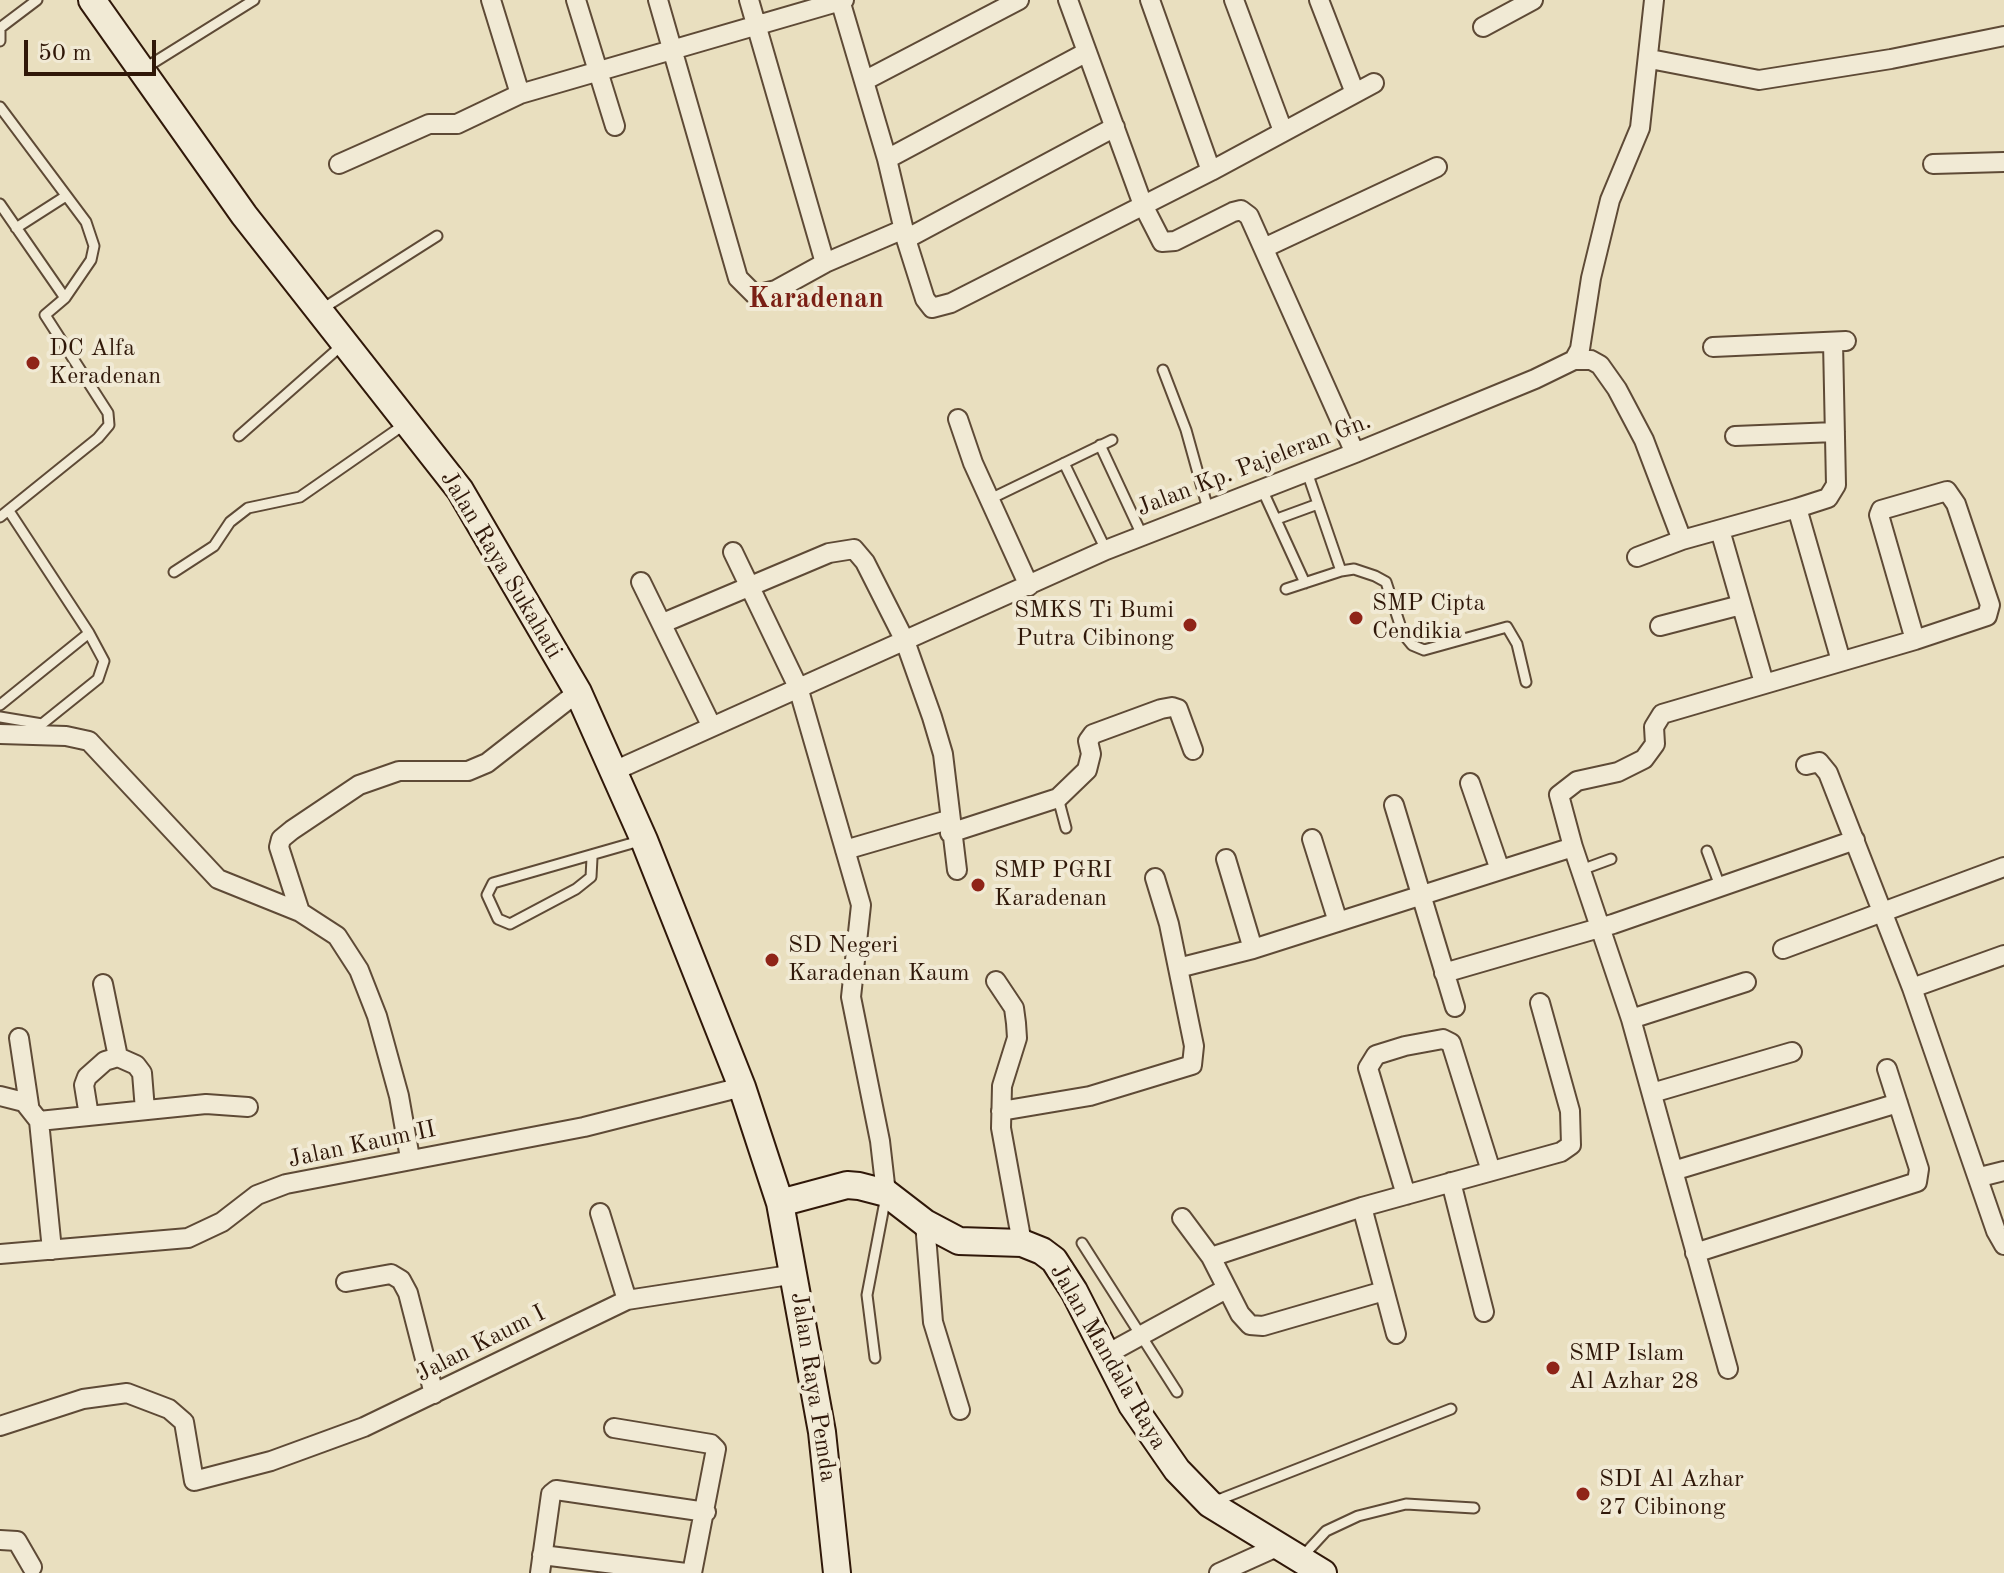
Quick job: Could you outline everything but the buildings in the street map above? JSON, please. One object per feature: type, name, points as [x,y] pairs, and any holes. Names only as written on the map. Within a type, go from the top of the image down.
[{"type":"main road","name":"Jalan Raya Sukahati","points":[[92,0],[318,311],[408,422],[487,534],[578,692],[644,840],[742,1087],[780,1203]]},
{"type":"main road","name":"Jalan Mandala Raya","points":[[780,1203],[847,1185],[886,1193],[925,1223],[959,1241],[1022,1243],[1031,1245],[1054,1260],[1074,1291],[1153,1439],[1210,1504],[1323,1573]]},
{"type":"main road","name":"Jalan Raya Pemda","points":[[780,1203],[796,1274],[822,1432],[837,1573]]},
{"type":"street","points":[[491,0],[520,94]]},
{"type":"street","points":[[576,0],[615,126]]},
{"type":"street","points":[[658,0],[738,278],[755,295],[776,290],[825,263],[905,234],[1115,127]]},
{"type":"street","points":[[749,0],[825,263]]},
{"type":"street","points":[[339,164],[429,124],[457,124],[520,94],[596,69],[842,0],[905,234],[925,299],[929,307],[937,309],[1211,171],[1374,83]]},
{"type":"street","points":[[864,81],[1019,0]]},
{"type":"street","points":[[1068,0],[1143,205],[1165,244],[1241,210],[1249,216],[1355,453]]},
{"type":"street","points":[[1150,0],[1211,171]]},
{"type":"street","points":[[1234,0],[1283,131]]},
{"type":"street","points":[[1319,0],[1355,93]]},
{"type":"street","points":[[1483,27],[1533,0]]},
{"type":"street","points":[[1654,0],[1650,59],[1640,128],[1610,200],[1591,278],[1580,349],[1574,360],[1591,360],[1600,365],[1617,389],[1644,440],[1682,540]]},
{"type":"street","points":[[1650,59],[1759,80],[1891,59],[2004,36]]},
{"type":"street","points":[[887,159],[1087,52]]},
{"type":"street","points":[[1933,164],[2004,162]]},
{"type":"street","points":[[1264,248],[1437,167]]},
{"type":"street","points":[[1637,557],[1682,540],[1797,508],[1834,492],[1840,342],[1713,347]]},
{"type":"street","name":"Jalan Kp. Pajeleran Gn.","points":[[614,771],[1106,550],[1261,487],[1355,453],[1574,360]]},
{"type":"street","points":[[958,419],[988,500],[1029,586]]},
{"type":"street","points":[[1735,436],[1835,432]]},
{"type":"street","points":[[1728,1369],[1631,1019],[1559,801],[1563,789],[1644,759],[1655,744],[1654,727],[1662,714],[1915,640],[1987,616],[1991,609],[1956,504],[1947,491],[1881,510],[1879,515],[1915,640]]},
{"type":"street","points":[[1797,508],[1841,661]]},
{"type":"street","points":[[1720,530],[1764,683]]},
{"type":"street","points":[[663,623],[829,553],[854,549],[905,641],[943,754],[949,826],[957,870]]},
{"type":"street","points":[[733,552],[798,687],[861,905],[851,997],[880,1141],[886,1193]]},
{"type":"street","points":[[641,582],[711,725]]},
{"type":"street","points":[[1660,626],[1741,605]]},
{"type":"street","points":[[300,912],[279,847],[281,839],[292,830],[359,785],[399,771],[468,771],[487,763],[578,692]]},
{"type":"street","points":[[845,850],[1058,798],[1091,763],[1090,737],[1172,707],[1178,709],[1193,750]]},
{"type":"street","points":[[0,734],[66,736],[89,741],[218,879],[300,912],[337,936],[367,989],[399,1096],[410,1158]]},
{"type":"street","points":[[1806,765],[1819,762],[1824,765],[1855,840],[1880,913],[1912,988],[1980,1177],[1996,1231],[2004,1245]]},
{"type":"street","points":[[1470,783],[1500,870]]},
{"type":"street","points":[[1394,805],[1455,1007]]},
{"type":"street","points":[[1312,839],[1338,922]]},
{"type":"street","points":[[1444,973],[1600,926],[1855,840]]},
{"type":"street","points":[[1178,968],[1253,949],[1573,847]]},
{"type":"street","points":[[1226,859],[1253,949]]},
{"type":"street","points":[[1783,949],[2004,867]]},
{"type":"street","points":[[1001,1111],[1090,1096],[1192,1065],[1194,1046],[1155,878]]},
{"type":"street","points":[[1912,988],[2004,955]]},
{"type":"street","points":[[996,981],[1014,1008],[1016,1023],[1017,1038],[1002,1086],[1001,1111],[1022,1243]]},
{"type":"street","points":[[1631,1019],[1746,982]]},
{"type":"street","points":[[103,984],[118,1057]]},
{"type":"street","points":[[1211,1257],[1362,1207],[1561,1152],[1571,1145],[1573,1130],[1570,1111],[1540,1003]]},
{"type":"street","points":[[19,1038],[34,1113],[52,1250]]},
{"type":"street","points":[[1406,1195],[1368,1068],[1376,1055],[1405,1046],[1443,1039],[1451,1043],[1491,1171]]},
{"type":"street","points":[[1652,1093],[1792,1052]]},
{"type":"street","points":[[89,1116],[84,1085],[87,1077],[105,1061],[118,1057],[136,1065],[142,1073],[145,1110]]},
{"type":"street","points":[[1695,1253],[1917,1182],[1919,1169],[1887,1069]]},
{"type":"street","name":"Jalan Kaum II","points":[[0,1254],[188,1238],[211,1229],[248,1200],[269,1190],[410,1158],[584,1127],[742,1087]]},
{"type":"street","points":[[0,1096],[19,1099],[34,1113],[89,1116],[206,1104],[248,1107]]},
{"type":"street","points":[[1673,1171],[1898,1103]]},
{"type":"street","points":[[1980,1177],[2004,1171]]},
{"type":"street","points":[[1451,1182],[1484,1312]]},
{"type":"street","points":[[1362,1207],[1396,1334]]},
{"type":"street","points":[[600,1213],[627,1300]]},
{"type":"street","points":[[1182,1218],[1211,1257],[1226,1289],[1250,1325],[1263,1326],[1384,1291]]},
{"type":"street","points":[[925,1223],[933,1322],[960,1410]]},
{"type":"street","points":[[346,1282],[391,1274],[401,1280],[408,1293],[434,1394]]},
{"type":"street","name":"Jalan Kaum I","points":[[0,1426],[83,1399],[127,1393],[169,1409],[184,1422],[194,1481],[313,1447],[434,1394],[627,1300],[796,1274]]},
{"type":"street","points":[[1107,1354],[1226,1289]]},
{"type":"street","points":[[614,1428],[714,1446],[717,1453],[692,1573]]},
{"type":"street","points":[[686,1573],[541,1564],[551,1494],[556,1490],[706,1512]]},
{"type":"street","points":[[0,1540],[17,1541],[32,1567]]},
{"type":"street","points":[[1219,1573],[1289,1553]]},
{"type":"lane","points":[[0,41],[0,29],[37,0]]},
{"type":"lane","points":[[142,70],[254,0]]},
{"type":"lane","points":[[0,107],[86,222],[94,246],[91,260],[65,298],[45,315],[108,413],[109,425],[98,438],[4,514],[89,633],[104,661],[98,679],[42,724],[0,717]]},
{"type":"lane","points":[[16,228],[66,196]]},
{"type":"lane","points":[[0,204],[65,298]]},
{"type":"lane","points":[[318,311],[437,236]]},
{"type":"lane","points":[[239,436],[343,344]]},
{"type":"lane","points":[[1163,370],[1190,441],[1208,509]]},
{"type":"lane","points":[[174,572],[214,546],[230,522],[248,508],[300,497],[408,422]]},
{"type":"lane","points":[[988,500],[1112,440]]},
{"type":"lane","points":[[1100,445],[1142,535]]},
{"type":"lane","points":[[1064,463],[1106,550]]},
{"type":"lane","points":[[1307,471],[1341,571]]},
{"type":"lane","points":[[1261,487],[1305,583]]},
{"type":"lane","points":[[1277,519],[1318,504]]},
{"type":"lane","points":[[1286,589],[1341,571],[1365,571],[1386,582],[1403,634],[1412,645],[1424,650],[1507,627],[1513,635],[1526,682]]},
{"type":"lane","points":[[0,705],[89,633]]},
{"type":"lane","points":[[1058,798],[1066,828]]},
{"type":"lane","points":[[592,858],[591,877],[576,889],[510,924],[498,919],[487,895],[493,883],[592,858],[644,840]]},
{"type":"lane","points":[[1707,851],[1720,886]]},
{"type":"lane","points":[[1581,870],[1611,859]]},
{"type":"lane","points":[[875,1358],[867,1295],[886,1193]]},
{"type":"lane","points":[[1082,1243],[1177,1392]]},
{"type":"lane","points":[[1210,1504],[1451,1409]]},
{"type":"lane","points":[[1289,1553],[1358,1516],[1406,1504],[1474,1508]]},
{"type":"place","name":"DC Alfa Keradenan","points":[[33,363]]},
{"type":"place","name":"SMP Cipta Cendikia","points":[[1356,618]]},
{"type":"place","name":"SMKS Ti Bumi Putra Cibinong","points":[[1190,625]]},
{"type":"place","name":"SMP PGRI Karadenan","points":[[978,885]]},
{"type":"place","name":"SD Negeri Karadenan Kaum","points":[[772,960]]},
{"type":"place","name":"SMP Islam Al Azhar 28","points":[[1553,1368]]},
{"type":"place","name":"SDI Al Azhar 27 Cibinong","points":[[1583,1494]]},
{"type":"district","name":"Karadenan","points":[[816,300]]}]
